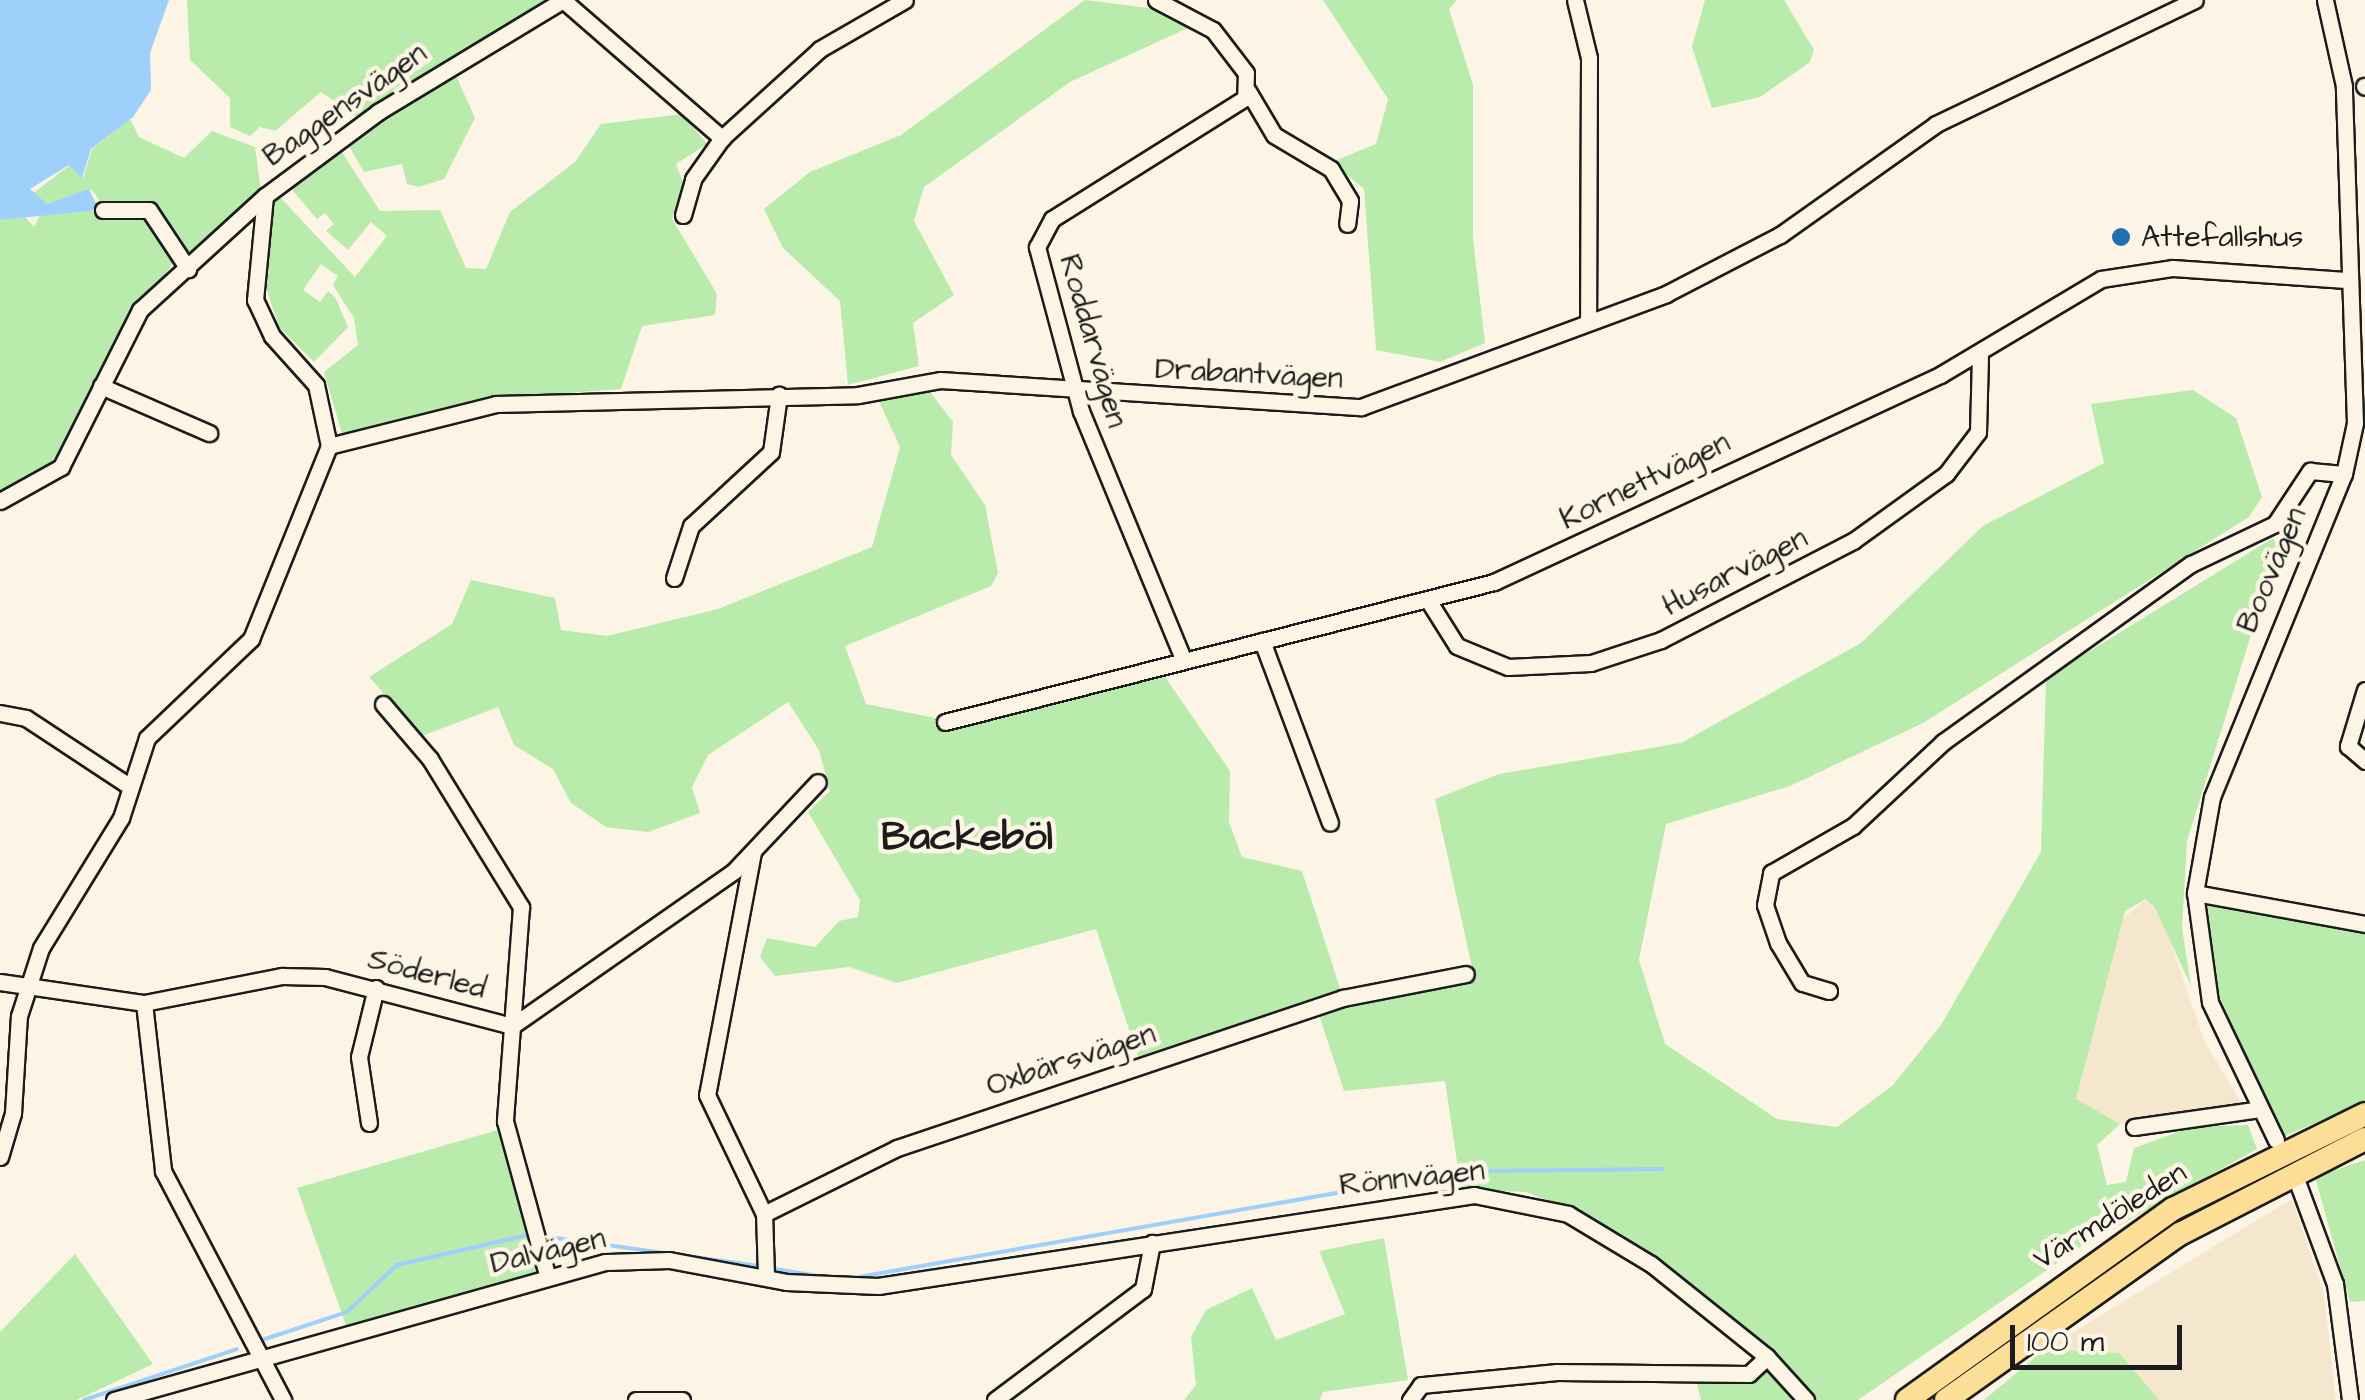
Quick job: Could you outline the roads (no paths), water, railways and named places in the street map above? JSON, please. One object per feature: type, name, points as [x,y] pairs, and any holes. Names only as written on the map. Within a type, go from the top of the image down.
[{"type":"highway","name":"Värmdöleden","points":[[1907,1400],[2172,1209],[2365,1114]]},
{"type":"highway","name":"Värmdöleden","points":[[1946,1400],[2137,1261],[2365,1140]]},
{"type":"street","points":[[563,0],[722,138]]},
{"type":"street","name":"Baggensvägen","points":[[329,446],[316,385],[272,336],[256,300],[252,259],[265,196],[378,112],[563,0]]},
{"type":"street","points":[[683,214],[693,179],[722,138],[820,49],[905,0]]},
{"type":"street","points":[[1156,0],[1213,30],[1246,72],[1248,91],[1274,135],[1331,169],[1350,202],[1347,224]]},
{"type":"street","points":[[1575,0],[1589,58],[1588,322]]},
{"type":"street","name":"Drabantvägen","points":[[329,446],[496,404],[779,395],[940,380],[1361,407],[1588,322],[1764,243],[1936,124],[2195,0]]},
{"type":"street","name":"Boovägen","points":[[2276,1140],[2205,984],[2194,893],[2212,797],[2344,474],[2360,420],[2346,280],[2344,86],[2325,0]]},
{"type":"street","name":"Roddarvägen","points":[[1184,658],[1074,388],[1038,258],[1041,230],[1248,91]]},
{"type":"street","points":[[0,501],[61,467],[140,310],[265,196]]},
{"type":"street","points":[[103,210],[149,210],[188,269]]},
{"type":"street","name":"Kornettvägen","points":[[945,722],[1184,658],[1428,600],[1534,566],[1980,355],[2053,301],[2122,273],[2346,280]]},
{"type":"street","name":"Husarvägen","points":[[1428,600],[1457,646],[1508,667],[1591,662],[1677,633],[1853,541],[1946,474],[1978,432],[1980,355]]},
{"type":"street","points":[[101,386],[210,432]]},
{"type":"street","points":[[674,578],[691,526],[771,452],[779,395]]},
{"type":"street","points":[[0,1157],[25,988],[124,810],[129,786],[154,728],[251,638],[329,446]]},
{"type":"street","points":[[1829,991],[1802,982],[1778,943],[1765,904],[1771,873],[1853,826],[1943,742],[2191,564],[2275,524],[2310,471],[2344,474]]},
{"type":"street","points":[[1262,641],[1330,823]]},
{"type":"street","points":[[2365,690],[2348,746],[2365,761]]},
{"type":"street","points":[[383,704],[430,758],[516,892],[505,1121],[548,1275]]},
{"type":"street","points":[[0,713],[26,718],[129,786]]},
{"type":"street","name":"Söderled","points":[[0,982],[144,1003],[282,976],[376,988],[512,1026],[690,906],[753,852],[818,782]]},
{"type":"street","points":[[753,852],[707,1095],[764,1214],[766,1276]]},
{"type":"street","points":[[2194,893],[2365,924]]},
{"type":"street","name":"Oxbärsvägen","points":[[764,1214],[943,1130],[1344,998],[1466,974]]},
{"type":"street","points":[[369,1122],[359,1056],[376,988]]},
{"type":"street","points":[[144,1003],[163,1171],[254,1358],[283,1400]]},
{"type":"street","points":[[2134,1127],[2260,1109]]},
{"type":"street","points":[[2298,1184],[2335,1284],[2350,1400]]},
{"type":"street","name":"Rönnvägen","points":[[1124,1248],[1416,1200],[1532,1200],[1640,1256],[1806,1400]]},
{"type":"street","points":[[995,1400],[1143,1289],[1152,1243]]},
{"type":"street","name":"Dalvägen","points":[[114,1400],[548,1275],[650,1259],[766,1276],[878,1286],[1124,1248]]},
{"type":"street","points":[[1410,1400],[1420,1384],[1764,1363]]},
{"type":"street","points":[[636,1400],[682,1400]]},
{"type":"water","points":[[0,0],[169,0],[150,53],[151,90],[133,117],[91,149],[82,178],[69,165],[30,189],[47,204],[89,189],[99,210],[0,220]]},
{"type":"waterway","points":[[853,1278],[1353,1190],[1491,1171],[1663,1169]]},
{"type":"waterway","points":[[259,1341],[347,1312],[397,1265],[532,1234]]},
{"type":"waterway","points":[[541,1236],[759,1266]]},
{"type":"waterway","points":[[769,1268],[818,1276]]},
{"type":"waterway","points":[[84,1400],[237,1349]]},
{"type":"place","name":"Attefallshus","points":[[2121,237]]},
{"type":"district","name":"Backeböl","points":[[967,838]]}]
